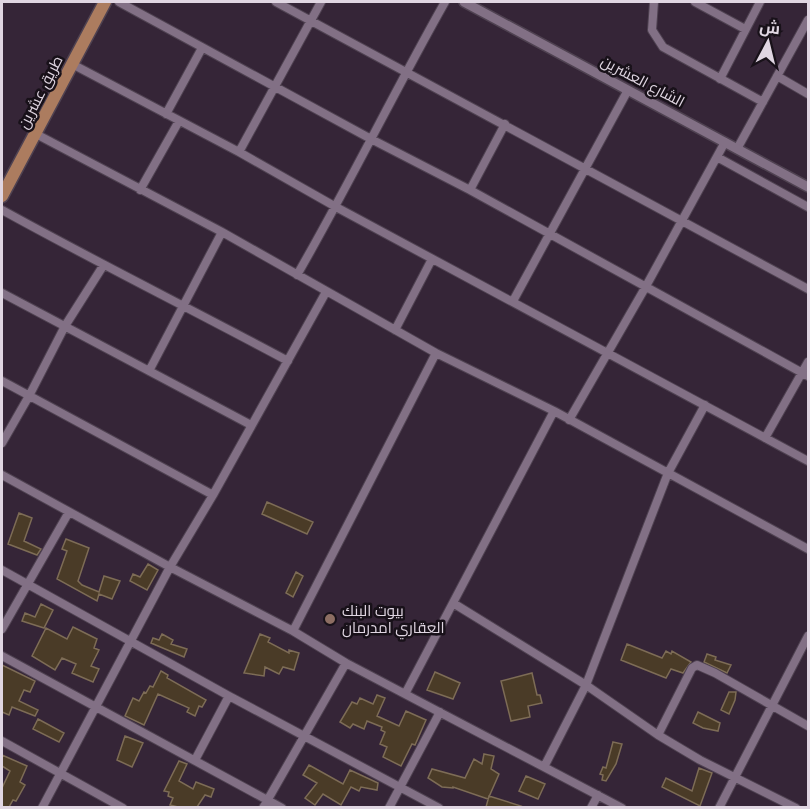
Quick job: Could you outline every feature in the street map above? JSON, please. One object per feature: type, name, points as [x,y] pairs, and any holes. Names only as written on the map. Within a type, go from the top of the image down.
[{"type":"main road","name":"طريق عشرين","points":[[2,196],[105,2]]},
{"type":"street","points":[[119,2],[470,190],[805,375]]},
{"type":"street","points":[[276,2],[808,289]]},
{"type":"street","points":[[239,152],[321,2]]},
{"type":"street","points":[[297,275],[336,207],[406,71],[445,2]]},
{"type":"street","name":"الشارع العشرين","points":[[466,2],[808,187]]},
{"type":"street","points":[[654,2],[652,30],[663,47],[763,102]]},
{"type":"street","points":[[695,2],[745,29]]},
{"type":"street","points":[[720,79],[760,2]]},
{"type":"street","points":[[737,149],[808,24]]},
{"type":"street","points":[[166,114],[202,48]]},
{"type":"street","points":[[72,64],[239,152],[336,207],[808,461]]},
{"type":"street","points":[[777,76],[808,94]]},
{"type":"street","points":[[513,301],[628,90]]},
{"type":"street","points":[[140,190],[179,121]]},
{"type":"street","points":[[470,190],[505,124]]},
{"type":"street","points":[[36,134],[222,232],[436,353],[554,411],[808,549]]},
{"type":"street","points":[[569,420],[725,142]]},
{"type":"street","points":[[717,157],[808,207]]},
{"type":"street","points":[[2,210],[103,266],[182,304],[288,361]]},
{"type":"street","points":[[149,371],[182,304],[222,232]]},
{"type":"street","points":[[395,330],[432,259]]},
{"type":"street","points":[[2,443],[65,327],[103,266]]},
{"type":"street","points":[[42,807],[170,567],[213,495],[326,292]]},
{"type":"street","points":[[2,293],[251,426]]},
{"type":"street","points":[[293,631],[436,353]]},
{"type":"street","points":[[765,438],[805,375],[808,362]]},
{"type":"street","points":[[2,381],[213,495]]},
{"type":"street","points":[[544,767],[586,685],[668,473],[705,405]]},
{"type":"street","points":[[405,694],[554,411]]},
{"type":"street","points":[[2,475],[293,631],[346,663],[622,807]]},
{"type":"street","points":[[2,629],[69,512]]},
{"type":"street","points":[[2,570],[229,696],[439,807]]},
{"type":"street","points":[[453,603],[586,685],[658,735],[700,760],[796,807]]},
{"type":"street","points":[[719,807],[808,637]]},
{"type":"street","points":[[2,656],[195,760],[265,804],[282,807]]},
{"type":"street","points":[[265,804],[346,663]]},
{"type":"street","points":[[658,735],[692,668],[697,665],[808,726]]},
{"type":"street","points":[[195,760],[229,696]]},
{"type":"street","points":[[388,807],[440,712]]},
{"type":"street","points":[[2,741],[123,807]]},
{"type":"street","points":[[591,807],[598,795]]},
{"type":"building","points":[[267,502],[313,522],[307,534],[262,514]]},
{"type":"building","points":[[19,513],[32,518],[24,541],[41,549],[37,555],[8,544]]},
{"type":"building","points":[[66,539],[89,548],[78,581],[82,585],[99,592],[104,576],[120,581],[112,599],[99,594],[97,601],[57,579],[67,551],[62,549]]},
{"type":"building","points":[[148,564],[158,570],[147,590],[130,581],[133,574],[140,577]]},
{"type":"building","points":[[296,572],[303,576],[293,597],[286,593]]},
{"type":"building","points":[[41,604],[53,610],[44,628],[22,621],[25,613],[35,617]]},
{"type":"building","points":[[73,627],[97,639],[94,648],[99,650],[91,666],[99,669],[93,682],[72,673],[76,664],[62,658],[55,670],[32,656],[46,628],[67,639]]},
{"type":"building","points":[[162,634],[173,640],[171,644],[187,649],[184,657],[151,643],[153,638],[159,640]]},
{"type":"building","points":[[260,634],[270,638],[268,642],[289,653],[289,650],[299,653],[294,670],[283,667],[279,674],[265,667],[264,676],[244,673]]},
{"type":"building","points":[[627,644],[662,658],[666,651],[671,654],[672,651],[691,662],[683,673],[671,669],[666,678],[621,660]]},
{"type":"building","points":[[707,654],[716,657],[715,660],[731,665],[727,673],[704,662]]},
{"type":"building","points":[[2,665],[35,681],[30,692],[24,690],[19,701],[38,710],[35,716],[12,707],[9,715],[2,712]]},
{"type":"building","points":[[161,671],[168,675],[167,678],[206,700],[202,707],[199,706],[195,716],[187,712],[189,708],[158,694],[144,725],[125,716],[133,698],[139,701],[150,686],[153,687]]},
{"type":"building","points":[[435,672],[460,683],[453,699],[427,690]]},
{"type":"building","points":[[532,673],[537,695],[540,695],[542,703],[528,706],[530,717],[511,721],[501,681]]},
{"type":"building","points":[[729,692],[736,692],[729,714],[721,710]]},
{"type":"building","points":[[377,695],[385,698],[377,716],[399,726],[406,711],[426,720],[415,745],[412,744],[401,766],[383,757],[387,747],[380,744],[385,732],[381,730],[382,727],[367,721],[364,729],[353,724],[350,728],[340,722],[352,702],[357,704],[360,698],[373,704]]},
{"type":"building","points":[[698,712],[720,723],[718,731],[693,723]]},
{"type":"building","points":[[38,719],[64,733],[59,742],[33,729]]},
{"type":"building","points":[[125,736],[143,743],[132,767],[117,760]]},
{"type":"building","points":[[613,742],[622,744],[616,764],[606,781],[602,780],[603,775],[600,774],[603,767],[606,768]]},
{"type":"building","points":[[484,754],[494,756],[491,769],[499,774],[488,799],[453,787],[442,787],[428,778],[432,769],[465,778],[474,759],[482,764]]},
{"type":"building","points":[[2,755],[27,766],[20,782],[25,785],[16,801],[13,800],[9,807],[2,807],[2,788],[10,771],[2,766]]},
{"type":"building","points":[[179,761],[187,764],[179,781],[193,789],[196,782],[214,789],[211,797],[205,795],[197,807],[170,805],[173,798],[168,796],[169,792],[164,791]]},
{"type":"building","points":[[309,765],[343,784],[350,770],[378,783],[377,790],[361,787],[359,791],[351,787],[341,805],[323,794],[315,805],[305,798],[317,783],[303,775]]},
{"type":"building","points":[[699,768],[712,773],[700,806],[662,787],[666,778],[692,791]]},
{"type":"building","points":[[526,776],[545,784],[538,799],[519,791]]},
{"type":"building","points":[[489,796],[521,806],[486,807]]},
{"type":"place","name":"بيوت البنك العقاري امدرمان","points":[[330,619]]}]
